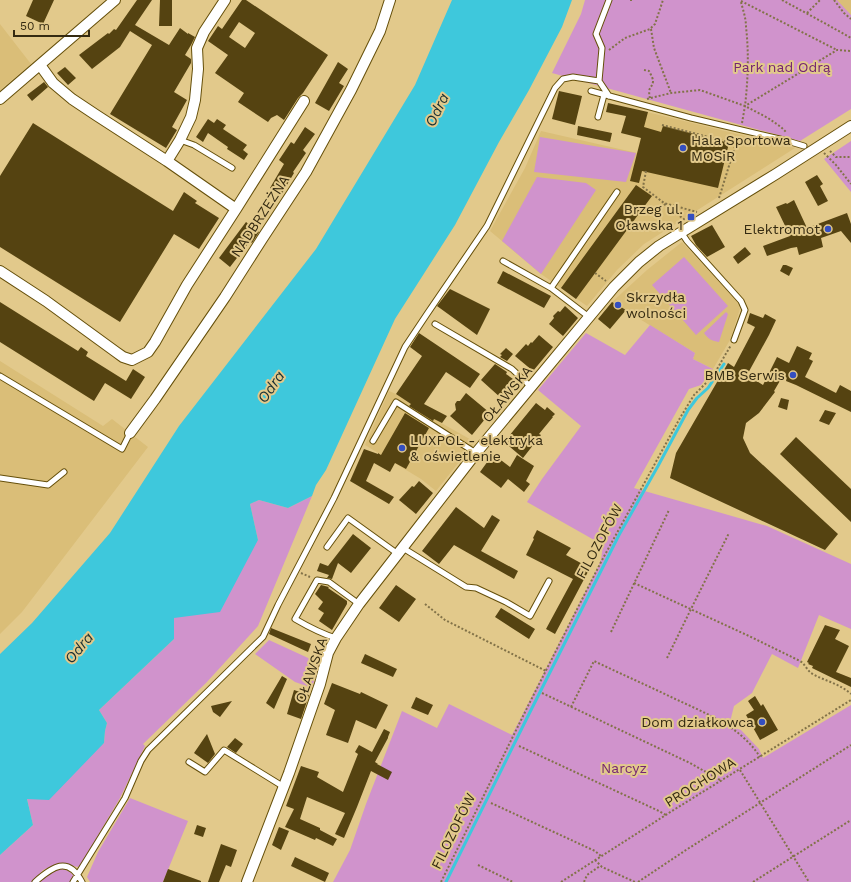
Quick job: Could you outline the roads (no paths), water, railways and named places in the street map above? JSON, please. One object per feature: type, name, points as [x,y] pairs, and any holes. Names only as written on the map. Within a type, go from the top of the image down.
[{"type":"street","points":[[0,100],[115,0]]},
{"type":"street","points":[[168,161],[191,117],[195,100],[198,70],[197,48],[204,32],[225,0]]},
{"type":"street","name":"NADBRZEŻNA","points":[[130,433],[225,297],[306,172],[354,84],[380,31],[390,0]]},
{"type":"street","points":[[40,65],[54,83],[72,98],[236,208]]},
{"type":"street","points":[[0,271],[46,300],[119,355],[132,360],[148,352],[187,285],[304,101]]},
{"type":"street","name":"OŁAWSKA","points":[[247,882],[284,787],[320,684],[328,653],[336,638],[359,604],[476,453],[614,287],[639,262],[659,246],[851,126]]},
{"type":"lane","points":[[598,117],[606,96],[599,81],[602,48],[596,34],[609,0]]},
{"type":"lane","points":[[73,882],[125,798],[141,761],[148,750],[263,637],[334,498],[405,347],[487,226],[555,88],[563,79],[573,77],[599,81]]},
{"type":"lane","points":[[591,91],[804,146]]},
{"type":"lane","points":[[180,140],[194,145],[232,168]]},
{"type":"lane","points":[[551,288],[617,192]]},
{"type":"lane","points":[[681,232],[692,247],[742,301],[745,310],[734,340]]},
{"type":"lane","points":[[503,261],[551,288],[589,317]]},
{"type":"lane","points":[[435,324],[512,369],[531,387]]},
{"type":"lane","points":[[0,376],[122,449],[130,433]]},
{"type":"lane","points":[[372,442],[396,402],[476,453]]},
{"type":"lane","points":[[0,478],[48,485],[64,472]]},
{"type":"lane","points":[[327,547],[348,518],[400,551],[466,587],[476,588],[506,602],[530,616],[549,581]]},
{"type":"lane","points":[[336,638],[330,637],[306,626],[295,619],[317,580],[329,582],[359,604]]},
{"type":"lane","points":[[189,762],[205,772],[224,750],[284,787]]},
{"type":"lane","points":[[35,882],[48,870],[60,865],[69,867],[78,875],[82,882]]},
{"type":"water","name":"Odra","points":[[452,0],[572,0],[562,27],[455,225],[395,319],[326,470],[316,485],[312,496],[288,508],[259,500],[250,504],[258,540],[220,612],[174,618],[174,639],[99,710],[107,723],[104,743],[49,800],[27,799],[33,825],[0,855],[0,654],[32,623],[110,533],[179,426],[316,249],[415,85]]},
{"type":"waterway","points":[[446,882],[619,535],[688,410],[697,398],[708,388],[724,364]]},
{"type":"place","name":"Hala Sportowa MOSiR","points":[[683,148]]},
{"type":"place","name":"Brzeg ul. Oławska 1","points":[[691,217]]},
{"type":"place","name":"Elektromot","points":[[828,229]]},
{"type":"place","name":"Skrzydła wolności","points":[[618,305]]},
{"type":"place","name":"BMB Serwis","points":[[793,375]]},
{"type":"place","name":"LUXPOL - elektryka & oświetlenie","points":[[402,448]]},
{"type":"place","name":"Dom działkowca","points":[[762,722]]},
{"type":"park label","name":"Park nad Odrą","points":[[782,67]]},
{"type":"park label","name":"Narcyz","points":[[624,768]]}]
